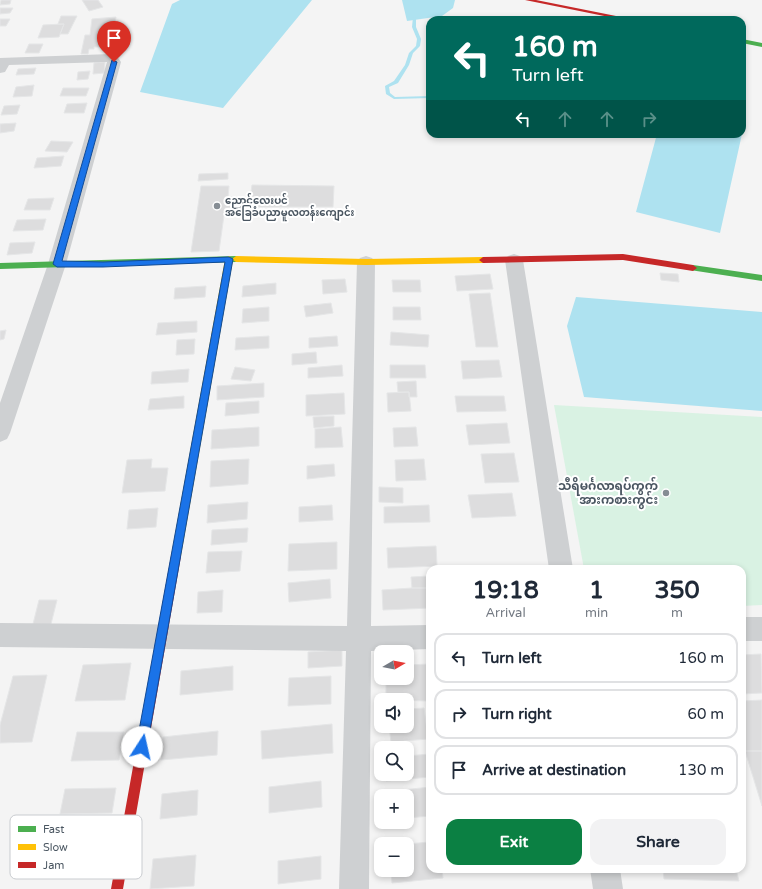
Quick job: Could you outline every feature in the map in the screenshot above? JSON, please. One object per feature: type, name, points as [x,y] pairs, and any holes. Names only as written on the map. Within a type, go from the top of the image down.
[{"type":"street","points":[[528,0],[611,16]]},
{"type":"street","points":[[746,42],[762,45]]},
{"type":"street","points":[[0,433],[57,264],[114,62],[111,58],[1,64]]},
{"type":"street","points":[[0,266],[229,259],[366,262],[623,257],[762,278]]},
{"type":"street","points":[[130,815],[229,259]]},
{"type":"street","points":[[514,260],[560,565]]},
{"type":"street","points":[[354,889],[366,262]]},
{"type":"street","points":[[746,629],[762,629]]},
{"type":"street","points":[[0,635],[358,639],[426,638]]},
{"type":"street","points":[[606,873],[608,889]]},
{"type":"street","points":[[117,889],[119,879]]},
{"type":"green space","name":"သီရိမင်္ဂလာရပ်ကွက် အားကစားကွင်း","points":[[554,405],[762,417],[762,605],[746,606],[746,565],[583,565]]},
{"type":"water","points":[[180,0],[312,0],[223,108],[140,92],[172,4]]},
{"type":"water","points":[[402,0],[455,0],[453,8],[442,16],[426,16],[426,18],[407,21]]},
{"type":"water","points":[[656,138],[741,138],[720,233],[636,212]]},
{"type":"water","points":[[576,297],[762,312],[762,411],[584,397],[567,326]]},
{"type":"building","points":[[1,0],[11,0],[10,4],[0,5]]},
{"type":"building","points":[[82,0],[98,0],[103,7],[89,11]]},
{"type":"building","points":[[0,8],[13,8],[10,13],[0,14]]},
{"type":"building","points":[[61,16],[77,16],[68,34],[60,34],[64,24],[58,24]]},
{"type":"building","points":[[116,17],[114,32],[119,32],[117,51],[103,50],[103,47],[94,47],[94,49],[89,49],[88,54],[81,54],[85,35],[90,35],[92,19]]},
{"type":"building","points":[[0,19],[10,19],[6,26],[0,26]]},
{"type":"building","points":[[64,24],[59,37],[38,38],[43,25]]},
{"type":"building","points":[[29,44],[43,44],[39,53],[25,53]]},
{"type":"building","points":[[105,62],[104,73],[93,74],[94,63]]},
{"type":"building","points":[[36,68],[34,74],[16,75],[18,69]]},
{"type":"building","points":[[90,71],[88,79],[77,80],[78,72]]},
{"type":"building","points":[[34,85],[32,96],[13,97],[16,87]]},
{"type":"building","points":[[63,88],[89,88],[86,96],[60,96]]},
{"type":"building","points":[[87,103],[84,113],[64,113],[67,104]]},
{"type":"building","points":[[20,105],[17,114],[1,115],[4,106]]},
{"type":"building","points":[[16,123],[14,131],[0,133],[0,124]]},
{"type":"building","points":[[51,141],[73,142],[67,152],[45,151]]},
{"type":"building","points":[[64,156],[61,166],[34,168],[37,158]]},
{"type":"building","points":[[228,173],[228,179],[198,181],[199,174]]},
{"type":"building","points":[[252,185],[334,186],[333,207],[249,207]]},
{"type":"building","points":[[201,186],[229,186],[228,197],[244,197],[243,207],[225,208],[219,251],[191,252]]},
{"type":"building","points":[[54,198],[50,210],[24,210],[28,199]]},
{"type":"building","points":[[46,219],[43,230],[13,231],[17,220]]},
{"type":"building","points":[[35,242],[32,253],[7,255],[10,243]]},
{"type":"building","points":[[660,273],[678,274],[679,282],[661,280]]},
{"type":"building","points":[[490,274],[493,289],[457,291],[455,276]]},
{"type":"building","points":[[345,279],[347,292],[323,294],[322,280]]},
{"type":"building","points":[[392,280],[420,280],[421,292],[393,292]]},
{"type":"building","points":[[276,283],[276,294],[242,297],[243,286]]},
{"type":"building","points":[[206,286],[205,297],[174,299],[175,288]]},
{"type":"building","points":[[490,293],[498,347],[476,347],[469,294]]},
{"type":"building","points":[[331,303],[333,313],[306,317],[304,306]]},
{"type":"building","points":[[269,307],[269,321],[242,323],[243,309]]},
{"type":"building","points":[[393,307],[420,307],[421,320],[393,320]]},
{"type":"building","points":[[197,321],[197,332],[156,335],[158,323]]},
{"type":"building","points":[[6,330],[4,339],[0,340],[0,331]]},
{"type":"building","points":[[391,332],[429,335],[428,347],[390,345]]},
{"type":"building","points":[[269,336],[269,348],[235,350],[236,338]]},
{"type":"building","points":[[337,336],[338,346],[309,348],[309,338]]},
{"type":"building","points":[[195,339],[194,354],[176,355],[177,340]]},
{"type":"building","points":[[316,352],[317,363],[292,365],[292,354]]},
{"type":"building","points":[[499,360],[502,377],[463,379],[461,361]]},
{"type":"building","points":[[342,365],[343,376],[308,378],[308,368]]},
{"type":"building","points":[[390,365],[425,365],[426,378],[390,378]]},
{"type":"building","points":[[235,367],[255,370],[251,381],[231,379]]},
{"type":"building","points":[[189,369],[188,382],[151,384],[152,372]]},
{"type":"building","points":[[416,381],[417,397],[409,397],[409,392],[398,392],[397,382]]},
{"type":"building","points":[[264,383],[264,397],[217,400],[217,386]]},
{"type":"building","points":[[409,392],[411,411],[388,412],[387,393]]},
{"type":"building","points":[[344,393],[345,414],[306,416],[306,395]]},
{"type":"building","points":[[184,396],[184,408],[148,410],[150,399]]},
{"type":"building","points":[[455,396],[504,396],[506,411],[457,412]]},
{"type":"building","points":[[259,401],[259,413],[225,416],[226,403]]},
{"type":"building","points":[[334,416],[334,426],[314,428],[313,417]]},
{"type":"building","points":[[507,423],[510,443],[469,445],[466,425]]},
{"type":"building","points":[[259,427],[259,446],[211,449],[212,430]]},
{"type":"building","points":[[341,427],[343,447],[315,448],[315,429]]},
{"type":"building","points":[[416,427],[418,446],[394,447],[393,428]]},
{"type":"building","points":[[514,453],[519,482],[485,483],[481,454]]},
{"type":"building","points":[[152,459],[151,468],[168,468],[165,491],[122,493],[127,460]]},
{"type":"building","points":[[249,459],[248,484],[210,487],[211,461]]},
{"type":"building","points":[[424,459],[426,480],[396,481],[395,460]]},
{"type":"building","points":[[334,464],[335,476],[307,479],[307,466]]},
{"type":"building","points":[[379,487],[403,488],[403,503],[379,502]]},
{"type":"building","points":[[512,493],[516,516],[472,518],[468,495]]},
{"type":"building","points":[[248,502],[247,519],[207,523],[208,505]]},
{"type":"building","points":[[332,505],[333,520],[299,522],[299,507]]},
{"type":"building","points":[[429,505],[430,522],[384,523],[384,507]]},
{"type":"building","points":[[158,508],[156,527],[127,529],[129,510]]},
{"type":"building","points":[[248,528],[247,542],[211,545],[212,530]]},
{"type":"building","points":[[337,542],[337,569],[288,571],[289,544]]},
{"type":"building","points":[[436,546],[437,565],[388,568],[387,548]]},
{"type":"building","points":[[242,551],[240,571],[206,573],[208,552]]},
{"type":"building","points":[[426,576],[426,588],[412,588],[411,577]]},
{"type":"building","points":[[330,579],[331,598],[289,602],[288,583]]},
{"type":"building","points":[[426,588],[426,608],[383,610],[382,590]]},
{"type":"building","points":[[223,590],[222,612],[197,613],[198,592]]},
{"type":"building","points":[[39,600],[57,600],[50,628],[32,628]]},
{"type":"building","points":[[342,650],[342,666],[308,668],[308,652]]},
{"type":"building","points":[[761,654],[762,693],[746,694],[746,655]]},
{"type":"building","points":[[131,663],[125,700],[75,701],[83,665]]},
{"type":"building","points":[[426,664],[426,701],[414,701],[414,693],[386,693],[386,685],[414,685],[414,665]]},
{"type":"building","points":[[233,666],[233,690],[180,695],[181,671]]},
{"type":"building","points":[[47,675],[32,742],[0,743],[0,725],[13,676]]},
{"type":"building","points":[[331,676],[331,704],[288,706],[289,678]]},
{"type":"building","points":[[762,700],[762,751],[746,751],[746,701]]},
{"type":"building","points":[[424,708],[426,739],[391,741],[390,733],[414,733],[414,709]]},
{"type":"building","points":[[332,724],[333,753],[262,759],[261,731]]},
{"type":"building","points":[[218,731],[217,755],[161,760],[163,737]]},
{"type":"building","points":[[77,732],[124,732],[119,760],[71,761]]},
{"type":"building","points":[[746,751],[762,751],[762,806],[746,754]]},
{"type":"building","points":[[426,754],[426,777],[414,778],[414,755]]},
{"type":"building","points":[[321,781],[322,807],[269,813],[269,787]]},
{"type":"building","points":[[426,787],[426,816],[414,817],[414,789],[412,789]]},
{"type":"building","points":[[116,788],[112,813],[60,814],[65,789]]},
{"type":"building","points":[[198,790],[197,815],[160,819],[162,794]]},
{"type":"building","points":[[426,842],[426,873],[442,873],[443,878],[392,883],[392,877],[414,877],[414,843]]},
{"type":"building","points":[[196,855],[194,886],[150,889],[153,859]]},
{"type":"building","points":[[321,856],[321,879],[278,884],[278,861]]},
{"type":"building","points":[[663,873],[737,873],[739,881],[664,879]]},
{"type":"waterway","points":[[414,18],[414,27],[419,39],[418,46],[411,53],[407,65],[396,82],[387,86],[388,93],[394,98],[426,97]]},
{"type":"traffic: fast","points":[[746,42],[762,45]]},
{"type":"traffic: fast","points":[[0,266],[236,259]]},
{"type":"traffic: fast","points":[[693,268],[762,278]]},
{"type":"traffic: slow","points":[[176,556],[229,259]]},
{"type":"traffic: slow","points":[[236,259],[366,262],[483,260]]},
{"type":"traffic: jam","points":[[528,0],[612,16]]},
{"type":"traffic: jam","points":[[483,260],[623,257],[693,268]]},
{"type":"traffic: jam","points":[[130,815],[176,556]]},
{"type":"traffic: jam","points":[[117,889],[119,879]]},
{"type":"place","name":"ညောင်လေးပင် အခြေခံပညာမူလတန်းကျောင်း","points":[[217,206]]},
{"type":"place","name":"သီရိမင်္ဂလာရပ်ကွက် အားကစားကွင်း","points":[[666,493]]},
{"type":"route","points":[[114,62],[57,264],[103,264],[229,259],[163,622],[142,747]]}]
